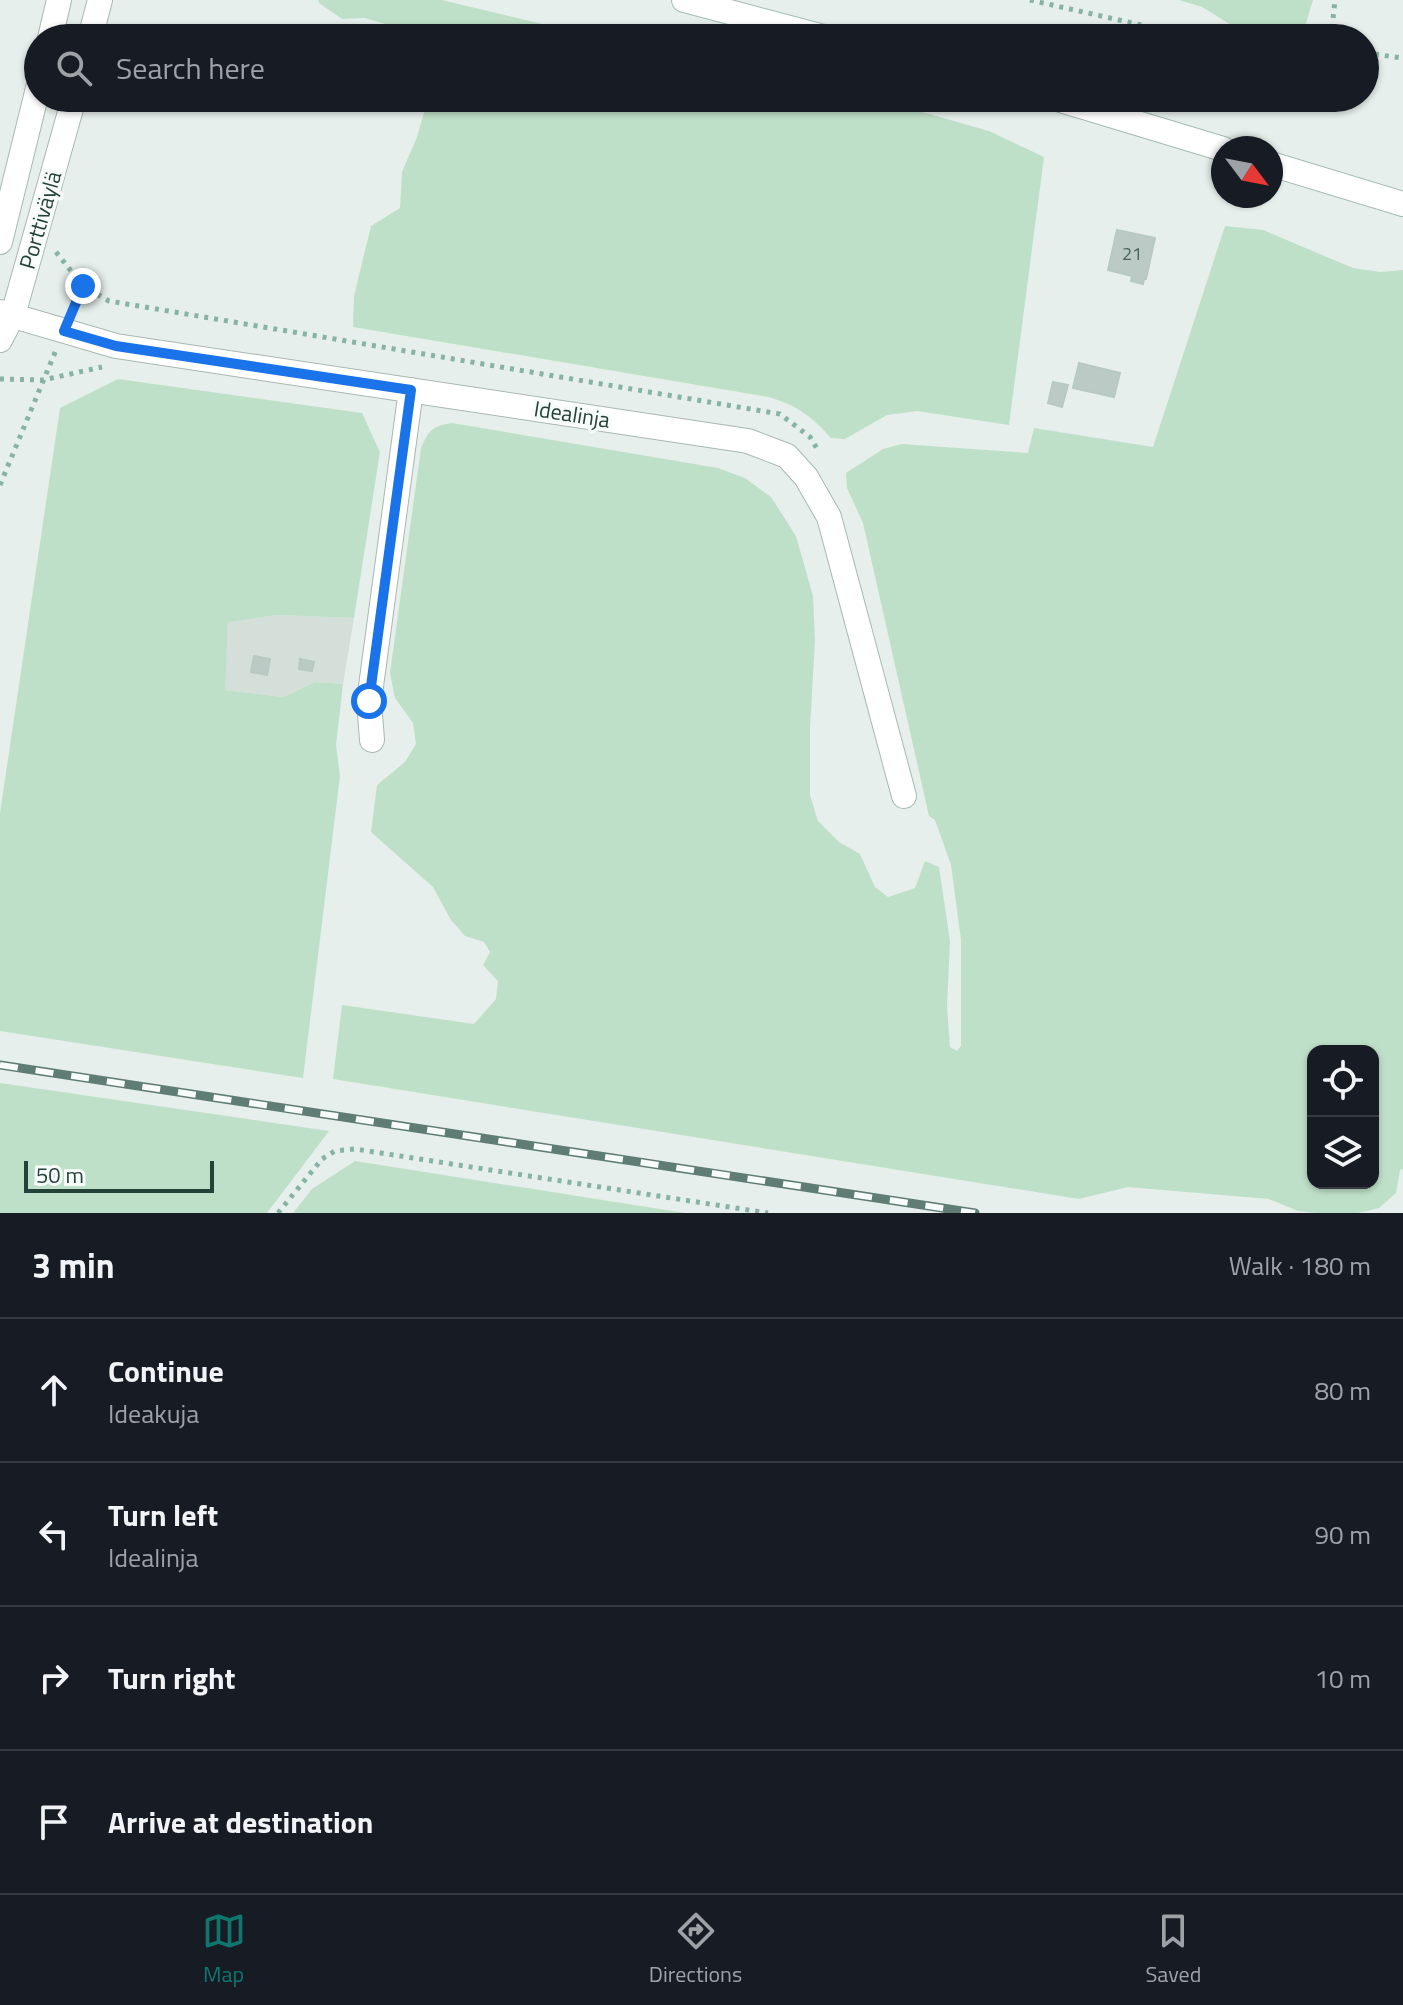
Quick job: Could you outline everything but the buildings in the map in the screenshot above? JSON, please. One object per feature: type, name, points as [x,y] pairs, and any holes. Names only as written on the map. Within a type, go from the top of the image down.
[{"type":"street","points":[[53,24],[59,0]]},
{"type":"street","points":[[94,24],[100,0]]},
{"type":"street","points":[[684,0],[775,24]]},
{"type":"street","name":"Porttiväylä","points":[[0,242],[32,112]]},
{"type":"street","name":"Porttiväylä","points":[[0,340],[34,243],[70,112]]},
{"type":"street","points":[[1100,112],[1211,145]]},
{"type":"street","points":[[1283,168],[1403,204]]},
{"type":"street","name":"Idealinja","points":[[7,313],[116,346],[748,441],[787,456],[806,477],[829,517],[904,796]]},
{"type":"street","points":[[372,740],[369,701],[411,390]]},
{"type":"path","points":[[1030,0],[1134,24]]},
{"type":"path","points":[[1332,24],[1335,0]]},
{"type":"path","points":[[1379,55],[1403,58]]},
{"type":"path","points":[[34,243],[55,250],[83,286],[109,301],[780,414],[810,437],[826,463]]},
{"type":"path","points":[[0,485],[83,286]]},
{"type":"path","points":[[0,379],[43,380],[110,365],[116,346]]},
{"type":"path","points":[[278,1213],[322,1159],[335,1151],[355,1149],[768,1213]]},
{"type":"shaded area","points":[[278,615],[354,618],[343,684],[315,682],[283,697],[224,690],[228,621]]},
{"type":"green space","points":[[318,0],[442,0],[542,24],[386,24],[365,18],[342,19]]},
{"type":"green space","points":[[1179,0],[1313,0],[1306,24],[1230,24],[1202,7]]},
{"type":"green space","points":[[424,112],[922,112],[989,131],[1044,157],[1009,425],[917,411],[887,415],[845,439],[831,438],[803,413],[769,397],[353,327],[354,296],[371,226],[400,208],[402,172]]},
{"type":"green space","points":[[1225,226],[1263,230],[1353,268],[1380,272],[1403,270],[1403,1169],[1400,1170],[1396,1193],[1379,1208],[1358,1213],[1298,1211],[1269,1199],[1128,1187],[1079,1199],[333,1079],[342,1005],[474,1024],[496,999],[498,981],[483,965],[490,952],[484,942],[465,936],[451,920],[433,887],[371,832],[377,785],[405,762],[416,744],[413,723],[395,698],[390,673],[421,448],[432,430],[452,423],[718,468],[745,478],[771,497],[796,536],[813,596],[815,640],[810,795],[818,821],[839,842],[860,854],[875,887],[888,897],[915,888],[925,861],[939,867],[950,941],[947,1006],[950,1047],[957,1051],[961,1046],[961,940],[951,865],[935,820],[929,816],[863,523],[847,488],[846,473],[883,449],[902,444],[1028,453],[1034,428],[1153,447]]},
{"type":"green space","points":[[118,379],[362,413],[380,452],[354,618],[278,615],[228,622],[225,690],[283,697],[315,682],[343,684],[336,745],[340,776],[303,1078],[0,1031],[0,813],[60,408]]},
{"type":"green space","points":[[0,1083],[329,1131],[267,1213],[0,1213]]},
{"type":"green space","points":[[355,1161],[685,1213],[293,1213],[312,1189]]},
{"type":"railway","points":[[0,1065],[975,1213]]},
{"type":"route","points":[[83,286],[64,331],[116,346],[411,390],[369,701]]}]
